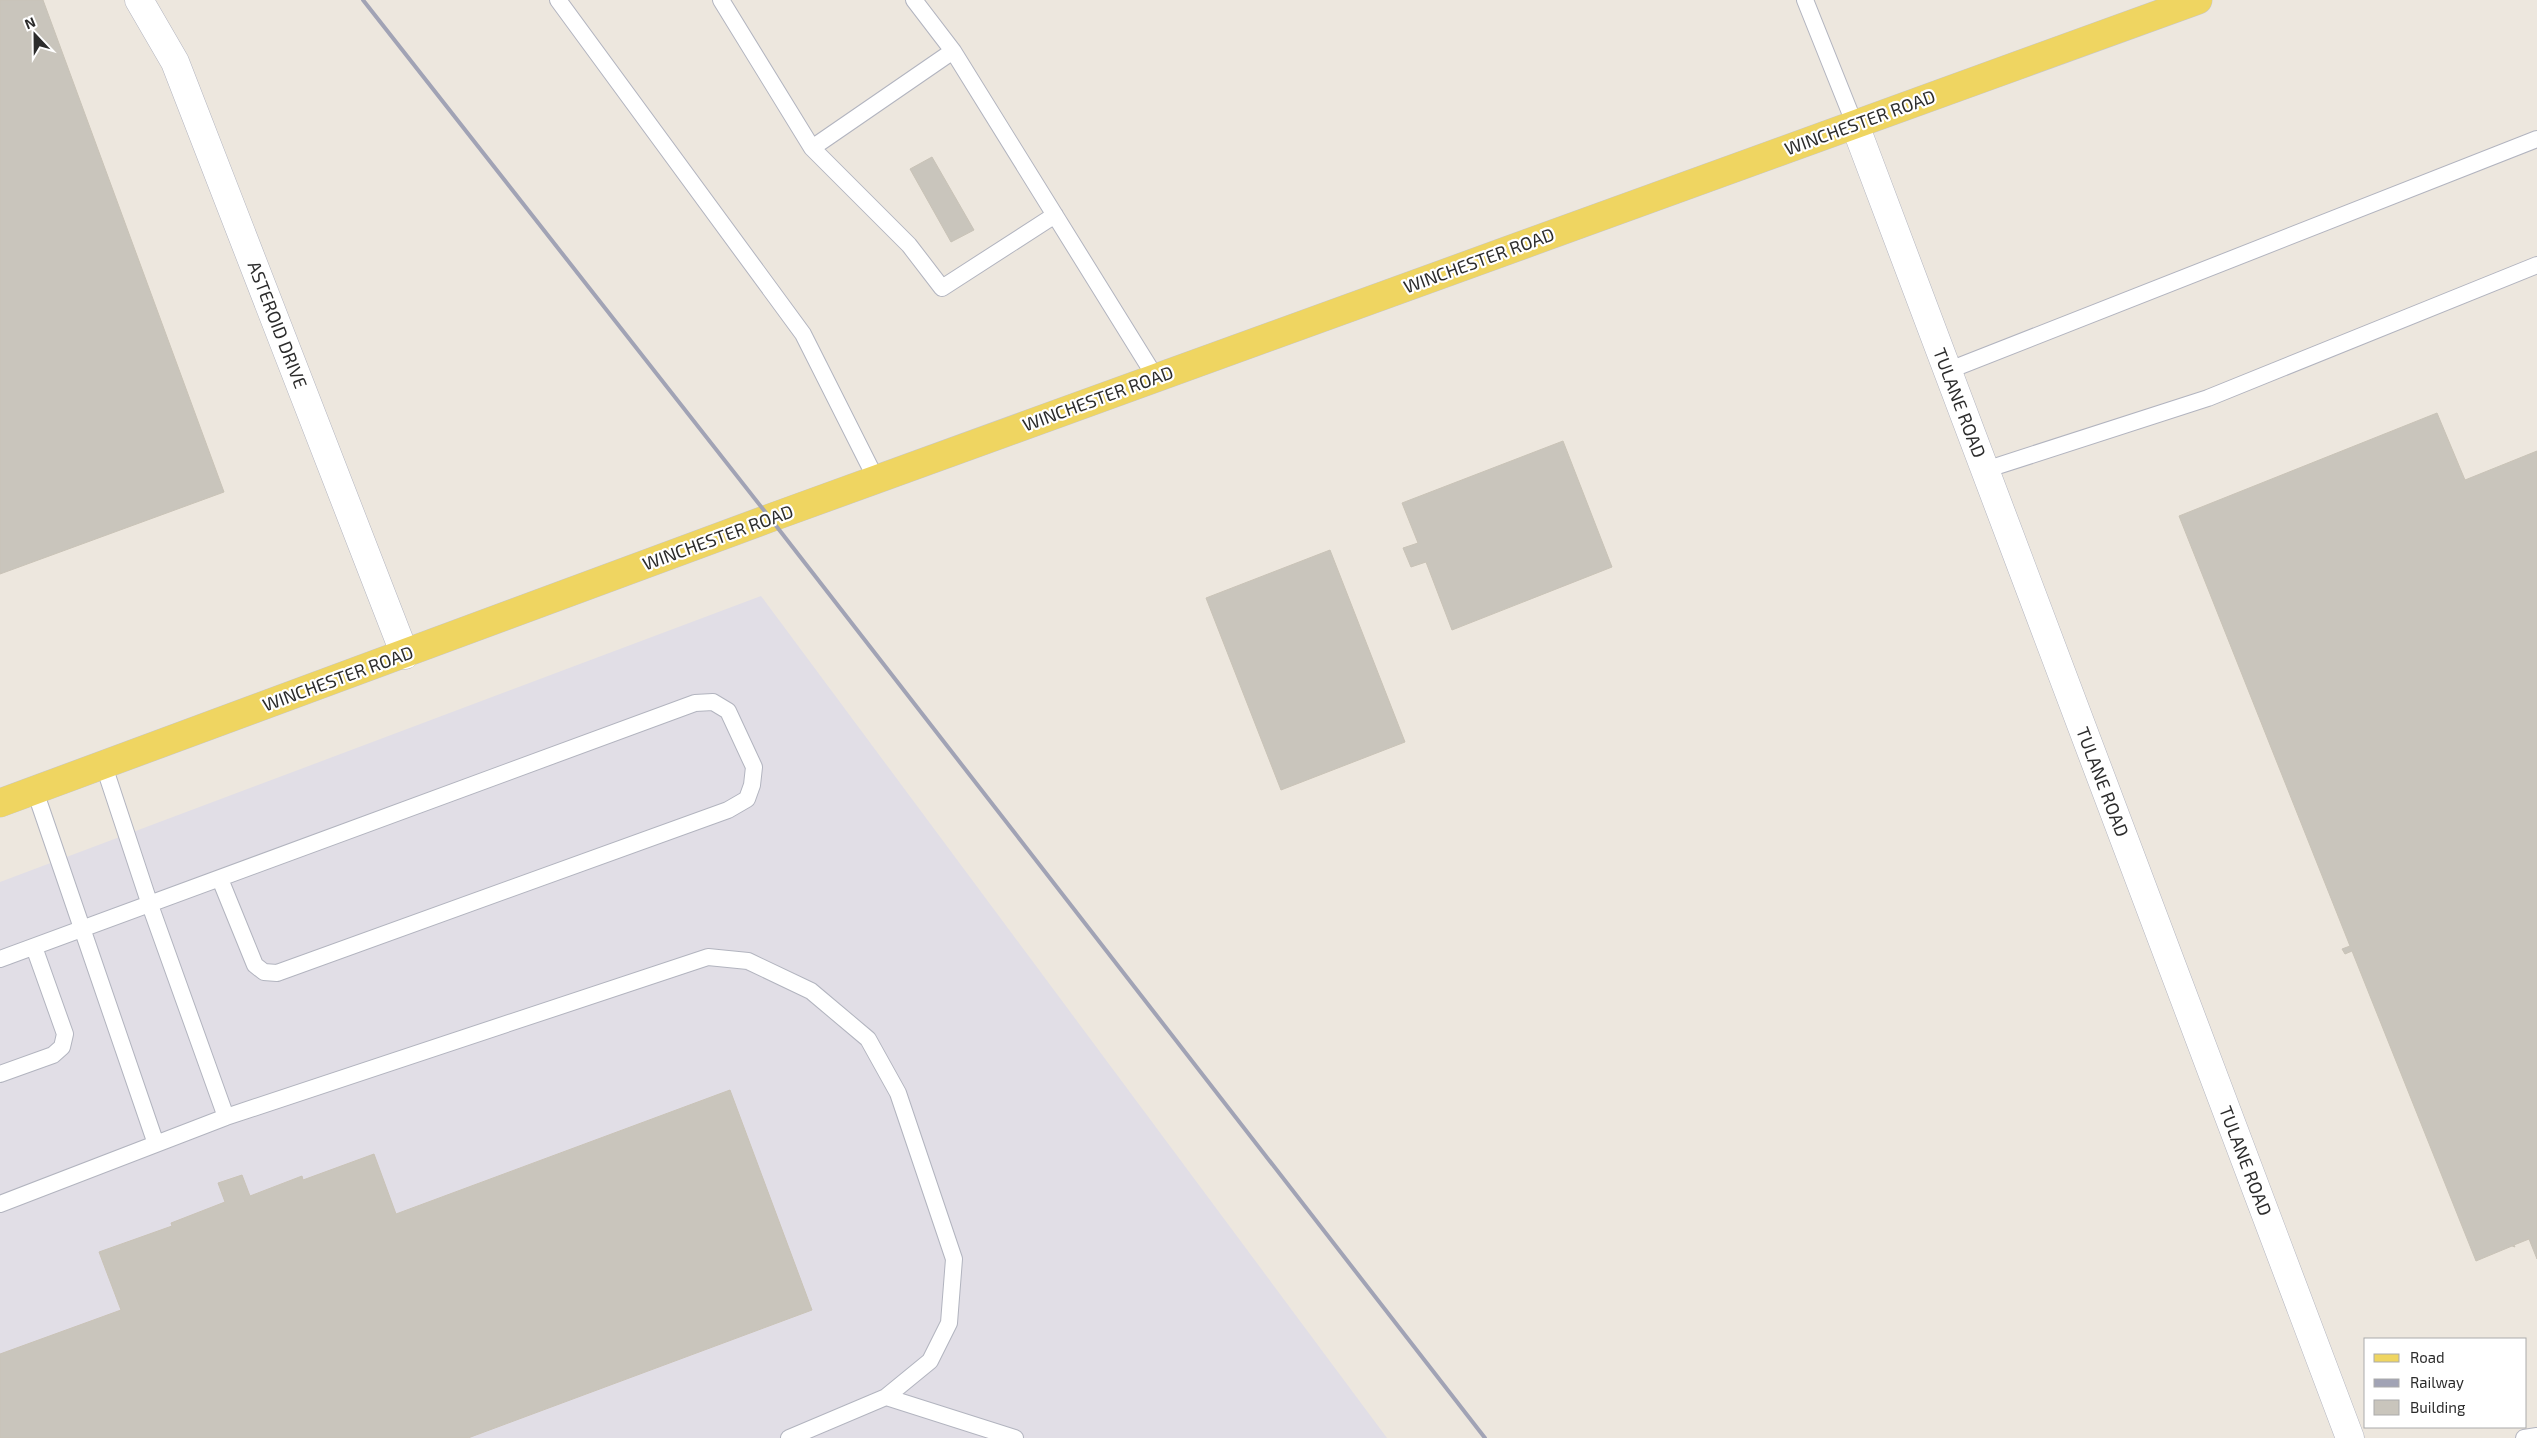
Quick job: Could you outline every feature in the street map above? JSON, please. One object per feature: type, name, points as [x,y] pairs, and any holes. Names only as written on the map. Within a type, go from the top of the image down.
[{"type":"main road","name":"WINCHESTER ROAD","points":[[0,803],[405,655],[876,479],[2198,0]]},
{"type":"street","name":"ASTEROID DRIVE","points":[[139,0],[175,62],[405,655]]},
{"type":"street","name":"TULANE ROAD","points":[[1855,125],[2350,1438]]},
{"type":"lane","points":[[558,0],[803,334],[876,479]]},
{"type":"lane","points":[[721,0],[812,148],[909,245],[942,288],[1055,215]]},
{"type":"lane","points":[[914,0],[953,51],[1156,378]]},
{"type":"lane","points":[[1805,0],[1855,125]]},
{"type":"lane","points":[[812,148],[953,51]]},
{"type":"lane","points":[[1947,371],[2537,139]]},
{"type":"lane","points":[[1984,470],[2208,398],[2537,265]]},
{"type":"lane","points":[[0,959],[695,704],[713,702],[728,711],[754,767],[752,785],[747,799],[728,810],[277,973],[264,972],[255,965],[220,879]]},
{"type":"lane","points":[[104,766],[150,904],[226,1117]]},
{"type":"lane","points":[[35,791],[81,930],[156,1144]]},
{"type":"lane","points":[[0,1074],[53,1055],[62,1047],[65,1034],[34,947]]},
{"type":"lane","points":[[0,1204],[226,1117],[708,957],[748,961],[811,991],[868,1039],[898,1093],[954,1259],[949,1323],[930,1361],[886,1397],[789,1438]]},
{"type":"lane","points":[[886,1397],[1015,1438]]},
{"type":"lane","points":[[2524,1438],[2537,1436]]},
{"type":"shaded area","points":[[761,596],[1387,1438],[0,1438],[0,882]]},
{"type":"building","points":[[0,0],[43,0],[224,492],[0,574]]},
{"type":"building","points":[[932,157],[974,230],[951,242],[910,169]]},
{"type":"building","points":[[2437,413],[2465,480],[2537,451],[2537,1259],[2529,1239],[2514,1245],[2515,1247],[2512,1246],[2476,1261],[2352,951],[2345,954],[2342,949],[2350,946],[2179,516]]},
{"type":"building","points":[[1563,441],[1612,567],[1452,630],[1426,562],[1411,567],[1403,548],[1418,543],[1402,503]]},
{"type":"building","points":[[1330,550],[1405,742],[1281,790],[1206,598]]},
{"type":"building","points":[[730,1090],[812,1310],[468,1438],[0,1438],[0,1354],[121,1310],[99,1252],[172,1226],[171,1223],[225,1202],[218,1183],[242,1175],[250,1196],[302,1176],[303,1180],[374,1154],[396,1214]]},
{"type":"railway","points":[[363,0],[770,518],[1485,1438]]}]
